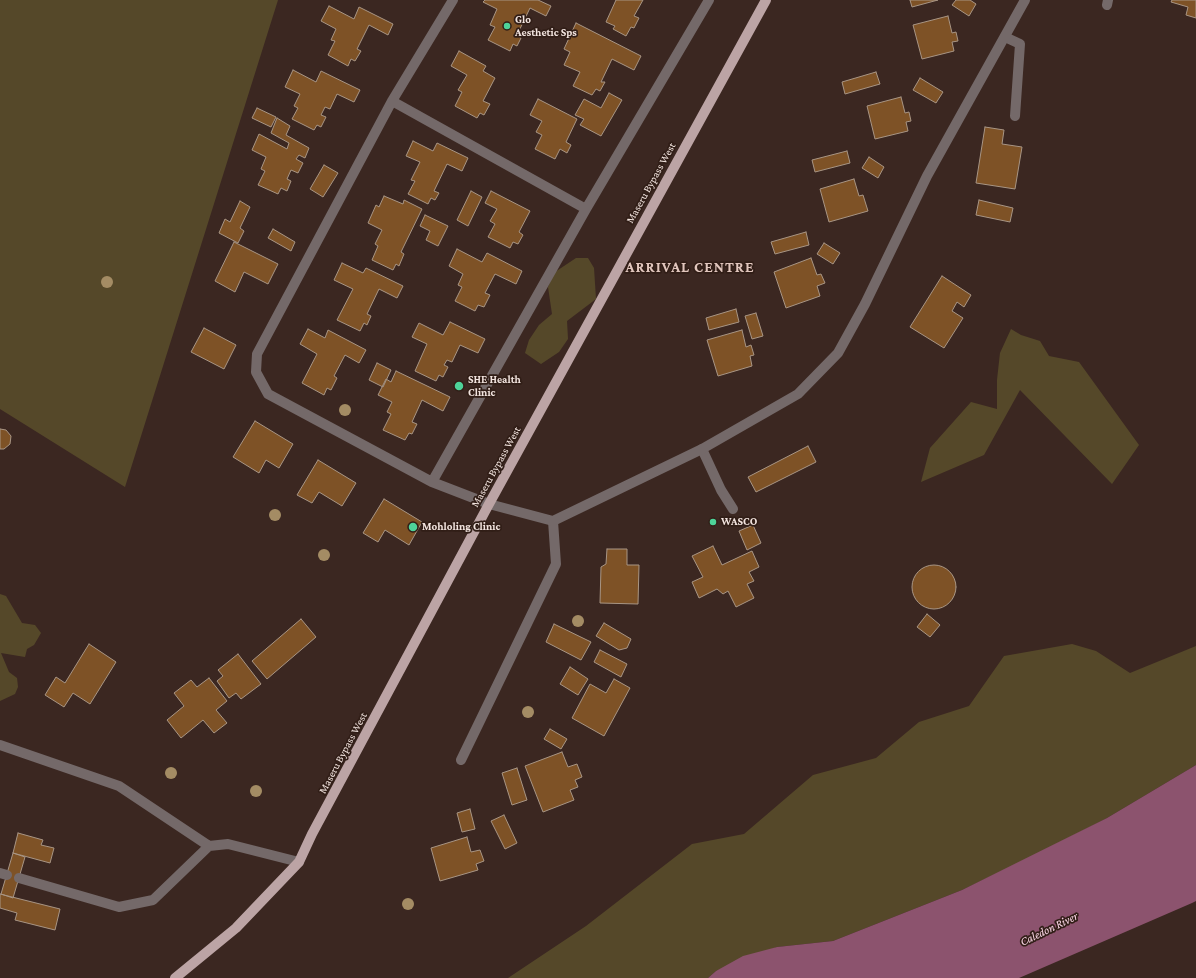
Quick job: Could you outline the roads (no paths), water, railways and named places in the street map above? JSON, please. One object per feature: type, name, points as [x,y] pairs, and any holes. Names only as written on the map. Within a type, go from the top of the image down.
[{"type":"main road","name":"Maseru Bypass West","points":[[175,978],[205,955],[236,928],[299,862],[312,834],[489,504],[766,0]]},
{"type":"street","points":[[454,0],[392,101],[258,354],[256,372],[268,394],[432,482],[489,504],[553,521],[702,450],[798,394],[838,353],[865,304],[927,176],[1025,0]]},
{"type":"street","points":[[432,482],[586,209],[709,0]]},
{"type":"street","points":[[1005,37],[1020,44],[1015,116]]},
{"type":"street","points":[[392,101],[586,209]]},
{"type":"street","points":[[702,450],[721,490],[733,509]]},
{"type":"street","points":[[461,760],[556,564],[553,521]]},
{"type":"street","points":[[0,745],[119,786],[209,846]]},
{"type":"street","points":[[18,878],[119,907],[153,900],[209,846],[228,844],[299,862]]},
{"type":"water","name":"Caledon River","points":[[1196,765],[1196,901],[1192,903],[1019,978],[708,978],[716,971],[743,956],[777,947],[833,941],[962,890],[1107,818]]},
{"type":"place","name":"Glo Aesthetic Sps","points":[[507,26]]},
{"type":"place","name":"SHE Health Clinic","points":[[459,386]]},
{"type":"place","name":"WASCO","points":[[713,522]]},
{"type":"place","name":"Mohloling Clinic","points":[[413,527]]},
{"type":"district","name":"ARRIVAL CENTRE","points":[[690,267]]}]
